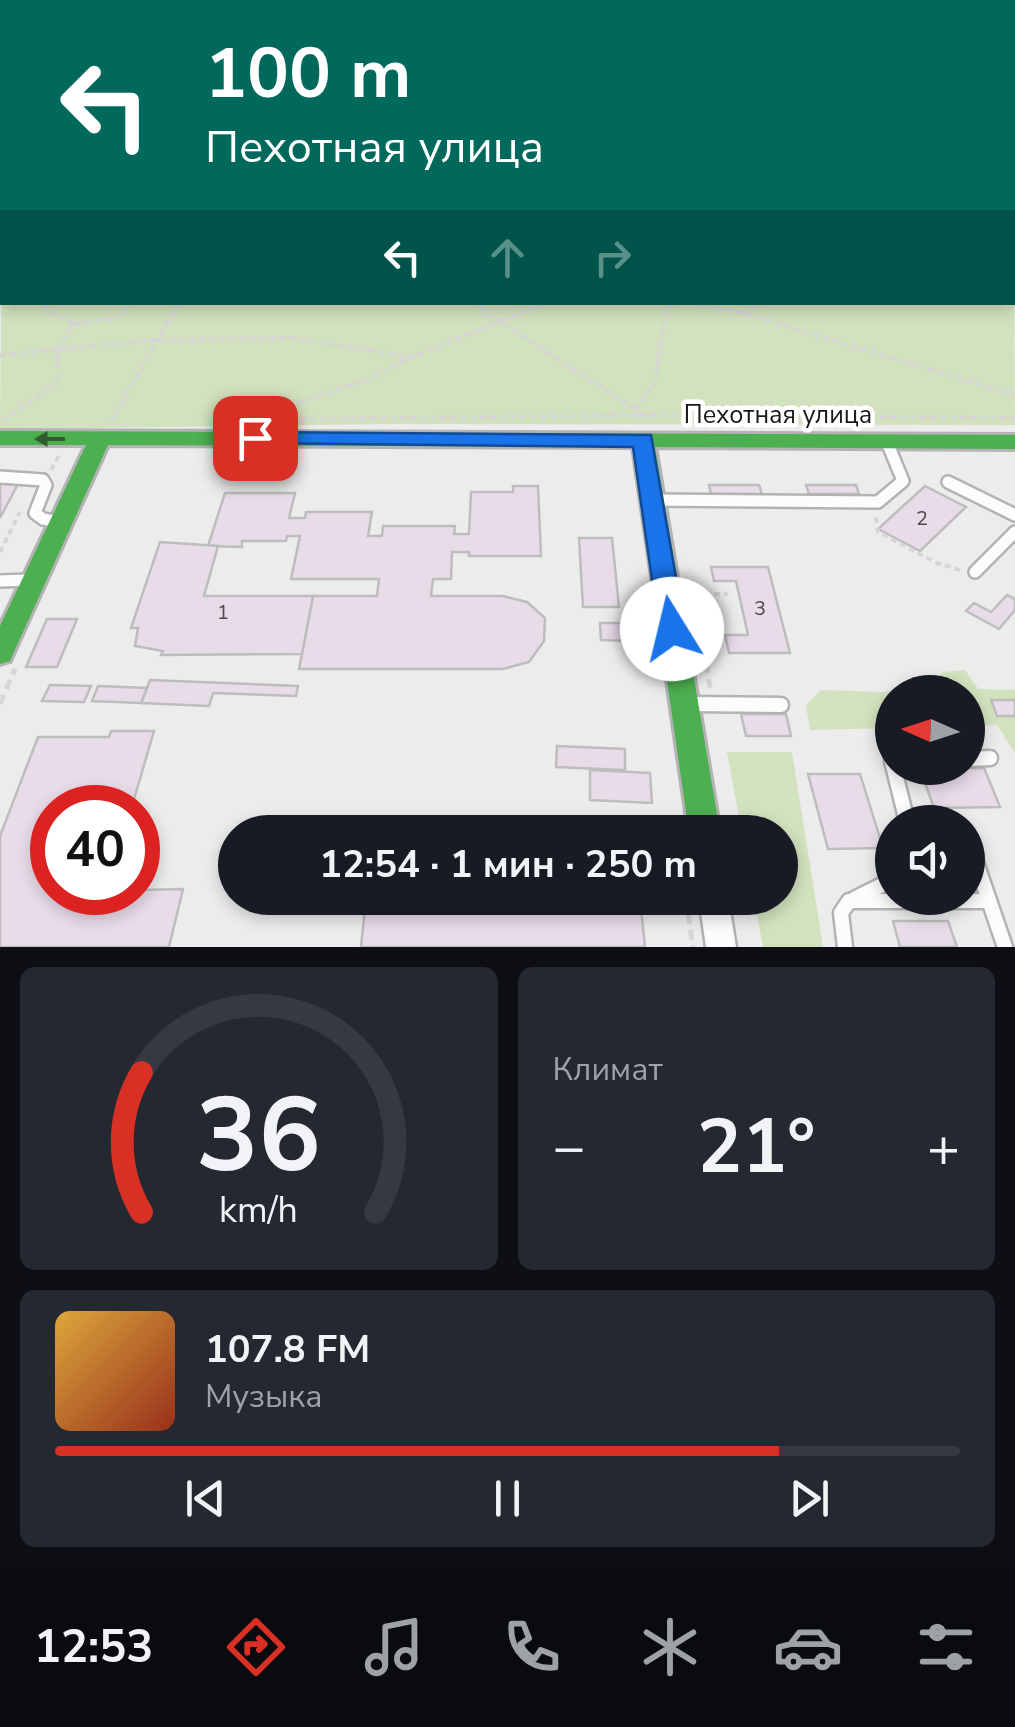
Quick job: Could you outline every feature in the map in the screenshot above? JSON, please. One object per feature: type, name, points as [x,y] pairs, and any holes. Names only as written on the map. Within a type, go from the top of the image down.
[{"type":"street","name":"Пехотная улица","points":[[0,438],[105,431],[1015,442]]},
{"type":"street","points":[[10,656],[34,580],[105,431]]},
{"type":"street","points":[[643,440],[701,815]]},
{"type":"street","points":[[717,915],[722,947]]},
{"type":"lane","points":[[652,500],[878,502],[902,481],[887,442]]},
{"type":"lane","points":[[0,477],[44,480],[46,485],[34,512],[43,519],[62,522]]},
{"type":"lane","points":[[948,482],[1015,515]]},
{"type":"lane","points":[[975,572],[1015,532]]},
{"type":"lane","points":[[0,581],[34,580]]},
{"type":"lane","points":[[684,704],[781,705]]},
{"type":"lane","points":[[985,758],[990,758]]},
{"type":"lane","points":[[846,947],[841,913],[848,902],[875,888]]},
{"type":"lane","points":[[985,889],[1004,947]]},
{"type":"lane","points":[[848,902],[989,901]]},
{"type":"path","points":[[44,305],[45,310],[74,324],[117,318],[131,305]]},
{"type":"path","points":[[105,431],[177,305]]},
{"type":"path","points":[[476,305],[636,410],[654,382],[665,316],[672,305]]},
{"type":"path","points":[[246,420],[367,380],[412,357],[541,305]]},
{"type":"path","points":[[711,305],[1015,395]]},
{"type":"path","points":[[742,313],[759,305]]},
{"type":"path","points":[[0,422],[58,382],[57,349],[74,324]]},
{"type":"path","points":[[0,355],[156,340],[290,338],[412,357]]},
{"type":"path","points":[[230,421],[639,415],[1015,418]]},
{"type":"path","points":[[0,422],[19,422]]},
{"type":"path","points":[[105,431],[127,422]]},
{"type":"path","points":[[878,502],[878,532],[945,567],[975,572]]},
{"type":"path","points":[[694,594],[728,594]]},
{"type":"path","points":[[0,704],[10,656]]},
{"type":"path","points":[[688,915],[693,947]]},
{"type":"green space","points":[[1,305],[1014,305],[1015,425],[393,424],[0,429]]},
{"type":"green space","points":[[965,670],[968,675],[940,675]]},
{"type":"green space","points":[[985,689],[1015,690],[1015,753],[997,725],[985,725]]},
{"type":"green space","points":[[821,690],[875,692],[875,728],[810,730],[806,705]]},
{"type":"green space","points":[[727,752],[792,752],[823,947],[763,947],[757,915],[798,915],[798,815],[739,815]]},
{"type":"building","points":[[0,484],[18,484],[0,518]]},
{"type":"building","points":[[709,485],[759,485],[762,494],[711,494]]},
{"type":"building","points":[[806,485],[856,485],[859,494],[809,494]]},
{"type":"building","points":[[513,486],[538,486],[541,556],[469,556],[469,552],[452,552],[451,579],[433,579],[431,596],[503,596],[527,602],[545,618],[544,641],[529,662],[503,669],[299,669],[313,596],[377,596],[379,579],[291,579],[300,536],[287,536],[286,541],[242,541],[242,547],[208,546],[225,493],[295,493],[289,518],[305,518],[306,512],[372,512],[368,536],[382,536],[383,526],[455,526],[454,534],[469,534],[471,492],[513,492]]},
{"type":"building","points":[[925,486],[966,507],[920,551],[878,529]]},
{"type":"building","points":[[579,538],[612,538],[619,607],[583,607]]},
{"type":"building","points":[[160,542],[218,546],[204,596],[313,596],[302,654],[161,655],[163,651],[135,646],[138,628],[131,628]]},
{"type":"building","points":[[711,567],[768,567],[790,653],[729,653],[725,635],[748,635],[736,581],[714,581]]},
{"type":"building","points":[[1007,595],[1015,599],[1015,610],[999,629],[966,611],[974,603],[991,612]]},
{"type":"building","points":[[47,619],[77,619],[57,667],[26,667]]},
{"type":"building","points":[[600,623],[628,623],[629,641],[601,640]]},
{"type":"building","points":[[150,680],[298,686],[296,696],[213,693],[209,706],[141,703]]},
{"type":"building","points":[[50,685],[91,686],[84,702],[42,701]]},
{"type":"building","points":[[98,686],[147,688],[141,703],[92,701]]},
{"type":"building","points":[[991,700],[1015,700],[1015,716],[997,716]]},
{"type":"building","points":[[741,714],[786,714],[791,736],[746,736]]},
{"type":"building","points":[[111,731],[154,731],[138,785],[30,785],[30,915],[160,915],[160,890],[183,889],[169,947],[0,947],[0,836],[38,737],[109,737]]},
{"type":"building","points":[[557,746],[625,749],[625,770],[556,767]]},
{"type":"building","points":[[590,770],[650,773],[652,803],[590,800]]},
{"type":"building","points":[[985,770],[1000,807],[985,805],[933,805],[926,785],[985,785]]},
{"type":"building","points":[[808,774],[860,774],[875,822],[875,848],[828,849]]},
{"type":"building","points":[[364,915],[642,915],[645,947],[361,947]]},
{"type":"building","points":[[893,921],[948,921],[957,947],[900,947]]},
{"type":"traffic: fast","points":[[0,438],[1015,442]]},
{"type":"traffic: fast","points":[[0,654],[100,438]]},
{"type":"traffic: fast","points":[[643,440],[701,815]]},
{"type":"route","points":[[255,438],[643,440],[672,629]]}]
